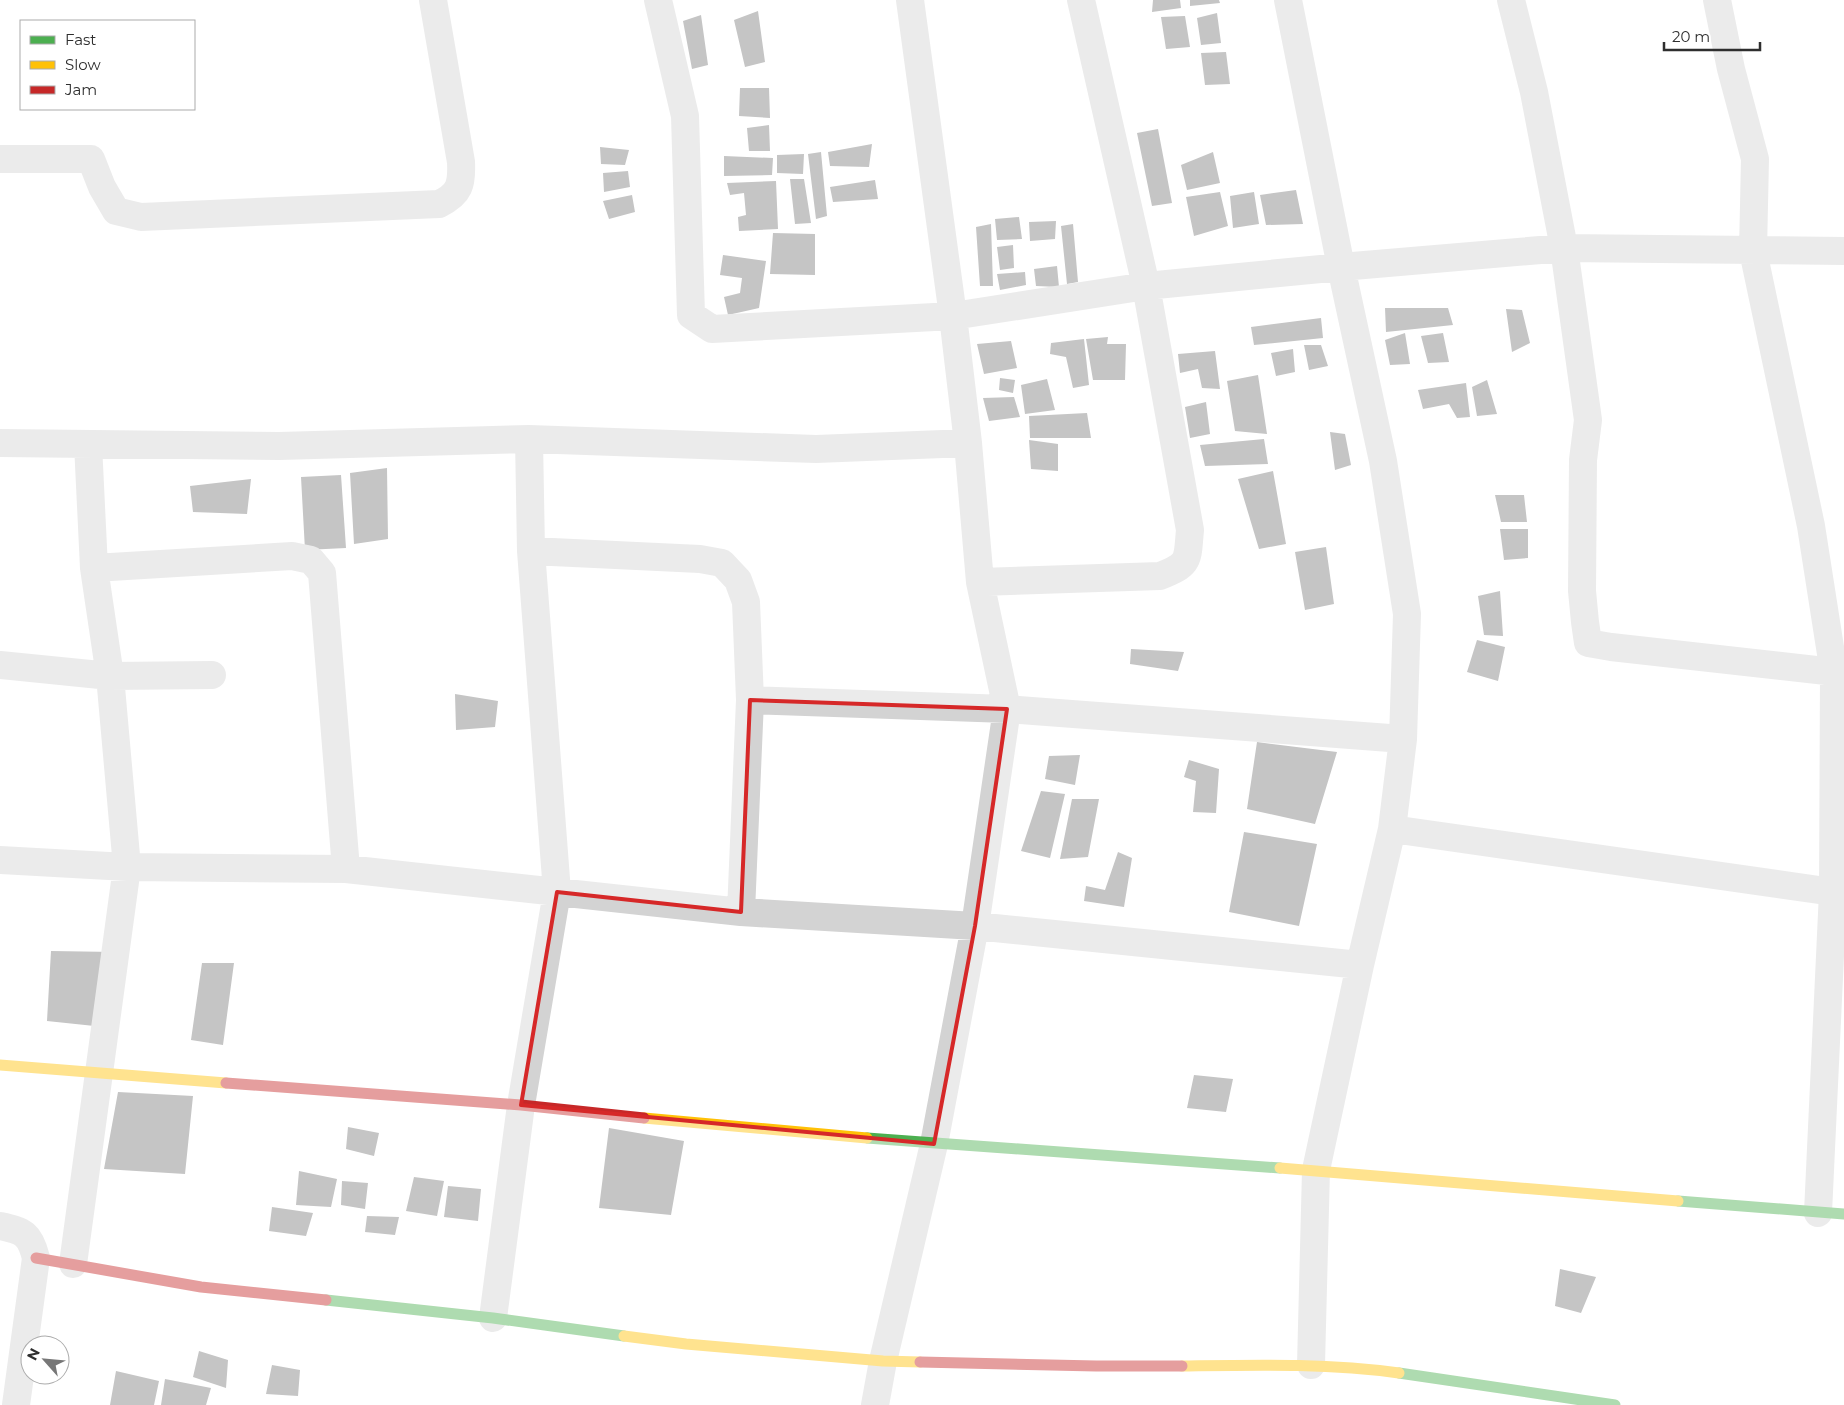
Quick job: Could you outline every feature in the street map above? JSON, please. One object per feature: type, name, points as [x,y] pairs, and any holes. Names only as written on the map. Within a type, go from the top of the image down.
[{"type":"street","points":[[0,159],[91,159],[102,187],[116,211],[141,217],[439,204],[451,199],[462,180],[461,162],[433,0]]},
{"type":"street","points":[[658,0],[685,116],[691,316],[712,329],[953,316],[1146,286],[1564,248],[1753,252],[1844,251]]},
{"type":"street","points":[[875,1405],[883,1362],[934,1144],[975,926],[1007,709],[980,582],[968,443],[953,316],[910,0]]},
{"type":"street","points":[[980,582],[1160,576],[1178,569],[1187,560],[1190,530],[1146,286],[1081,0]]},
{"type":"street","points":[[1288,0],[1341,267],[1383,461],[1407,614],[1403,739],[1392,829],[1316,1170],[1311,1365]]},
{"type":"street","points":[[1510,0],[1534,92],[1564,248],[1588,420],[1583,460],[1582,591],[1588,643],[1839,673]]},
{"type":"street","points":[[0,1065],[521,1105],[704,1124],[934,1144],[1316,1170],[1831,1213],[1833,892],[1839,673],[1811,526],[1753,252],[1755,160],[1731,69],[1717,0]]},
{"type":"street","points":[[0,443],[279,446],[529,439],[816,449],[968,443]]},
{"type":"street","points":[[493,1318],[521,1105],[556,892],[531,551],[529,439]]},
{"type":"street","points":[[73,1264],[127,867],[110,676],[94,568],[88,444]]},
{"type":"street","points":[[531,551],[700,559],[722,563],[738,580],[746,602],[750,700],[741,912]]},
{"type":"street","points":[[94,568],[292,556],[311,560],[322,573],[346,869]]},
{"type":"street","points":[[0,665],[110,676],[212,675]]},
{"type":"street","points":[[750,700],[1007,709],[1403,739]]},
{"type":"street","points":[[1392,829],[1833,892]]},
{"type":"street","points":[[0,860],[127,867],[346,869],[741,912],[975,926],[1360,966]]},
{"type":"street","points":[[0,1226],[17,1229],[32,1241],[36,1258],[16,1405]]},
{"type":"street","points":[[36,1258],[201,1287],[493,1318],[686,1344],[883,1362],[1096,1366],[1311,1365],[1370,1369],[1615,1405]]},
{"type":"highlighted area","points":[[750,700],[1007,709],[975,926],[934,1144],[521,1105],[557,892],[741,912]]},
{"type":"building","points":[[1153,0],[1180,0],[1181,8],[1152,12]]},
{"type":"building","points":[[1190,0],[1219,0],[1220,3],[1190,6]]},
{"type":"building","points":[[758,11],[765,62],[745,67],[734,20]]},
{"type":"building","points":[[1217,13],[1221,43],[1201,45],[1197,18]]},
{"type":"building","points":[[701,15],[708,65],[692,69],[683,21]]},
{"type":"building","points":[[1185,16],[1190,47],[1166,49],[1161,17]]},
{"type":"building","points":[[1226,52],[1230,84],[1205,85],[1201,53]]},
{"type":"building","points":[[740,88],[769,88],[770,118],[739,116]]},
{"type":"building","points":[[769,125],[770,151],[749,151],[747,128]]},
{"type":"building","points":[[1158,129],[1172,203],[1152,206],[1137,133]]},
{"type":"building","points":[[872,144],[869,167],[830,166],[828,152]]},
{"type":"building","points":[[600,147],[629,150],[625,165],[601,164]]},
{"type":"building","points":[[821,152],[827,216],[816,219],[808,154]]},
{"type":"building","points":[[1213,152],[1220,183],[1187,190],[1181,165]]},
{"type":"building","points":[[804,154],[803,174],[777,173],[777,155]]},
{"type":"building","points":[[724,156],[773,158],[772,175],[724,176]]},
{"type":"building","points":[[628,171],[630,187],[604,192],[603,173]]},
{"type":"building","points":[[790,179],[804,179],[811,223],[795,224]]},
{"type":"building","points":[[875,180],[878,199],[833,202],[830,187]]},
{"type":"building","points":[[776,181],[778,229],[739,231],[738,217],[746,215],[744,193],[730,195],[727,183]]},
{"type":"building","points":[[1296,190],[1303,224],[1266,225],[1260,195]]},
{"type":"building","points":[[1220,192],[1228,226],[1194,236],[1186,197]]},
{"type":"building","points":[[1254,192],[1259,224],[1233,228],[1230,196]]},
{"type":"building","points":[[632,195],[635,212],[609,219],[603,201]]},
{"type":"building","points":[[1019,217],[1022,239],[997,240],[995,219]]},
{"type":"building","points":[[1056,221],[1055,239],[1030,241],[1029,222]]},
{"type":"building","points":[[991,224],[993,286],[980,286],[976,227]]},
{"type":"building","points":[[1073,224],[1078,282],[1067,284],[1061,226]]},
{"type":"building","points":[[773,233],[815,234],[815,275],[770,274]]},
{"type":"building","points":[[1013,245],[1014,268],[1000,270],[997,247]]},
{"type":"building","points":[[723,255],[766,261],[759,308],[728,315],[724,297],[740,293],[742,278],[720,275]]},
{"type":"building","points":[[1057,266],[1059,287],[1036,286],[1034,269]]},
{"type":"building","points":[[1025,272],[1026,285],[1000,290],[997,274]]},
{"type":"building","points":[[1385,308],[1448,308],[1453,325],[1386,332]]},
{"type":"building","points":[[1506,309],[1522,310],[1530,343],[1512,352]]},
{"type":"building","points":[[1321,318],[1323,338],[1254,345],[1251,327]]},
{"type":"building","points":[[1405,333],[1410,364],[1390,365],[1385,340]]},
{"type":"building","points":[[1443,333],[1449,362],[1428,363],[1421,336]]},
{"type":"building","points":[[1108,337],[1107,344],[1126,344],[1125,380],[1093,380],[1086,339]]},
{"type":"building","points":[[1084,339],[1089,385],[1073,388],[1066,357],[1050,354],[1051,343]]},
{"type":"building","points":[[1011,341],[1017,368],[984,374],[977,344]]},
{"type":"building","points":[[1304,345],[1321,345],[1328,366],[1309,370]]},
{"type":"building","points":[[1293,349],[1295,372],[1276,376],[1271,353]]},
{"type":"building","points":[[1215,351],[1220,389],[1202,388],[1198,369],[1180,373],[1178,354]]},
{"type":"building","points":[[1258,375],[1267,434],[1235,431],[1227,381]]},
{"type":"building","points":[[1000,378],[1015,380],[1013,393],[999,390]]},
{"type":"building","points":[[1047,379],[1055,410],[1025,414],[1021,385]]},
{"type":"building","points":[[1487,380],[1497,414],[1477,416],[1472,387]]},
{"type":"building","points":[[1466,383],[1470,417],[1457,418],[1449,404],[1423,409],[1418,390]]},
{"type":"building","points":[[1014,397],[1020,417],[989,421],[983,398]]},
{"type":"building","points":[[1206,402],[1210,434],[1190,438],[1185,407]]},
{"type":"building","points":[[1087,413],[1091,438],[1030,438],[1029,416]]},
{"type":"building","points":[[1330,432],[1345,434],[1351,465],[1335,470]]},
{"type":"building","points":[[1264,439],[1268,464],[1205,466],[1200,445]]},
{"type":"building","points":[[1029,440],[1058,444],[1058,471],[1031,469]]},
{"type":"building","points":[[387,468],[388,539],[354,544],[350,473]]},
{"type":"building","points":[[1273,471],[1286,544],[1259,549],[1238,479]]},
{"type":"building","points":[[341,475],[346,548],[305,550],[301,477]]},
{"type":"building","points":[[251,479],[247,514],[193,512],[190,486]]},
{"type":"building","points":[[1495,495],[1524,495],[1527,522],[1501,522]]},
{"type":"building","points":[[1500,529],[1528,529],[1528,558],[1504,560]]},
{"type":"building","points":[[1326,547],[1334,604],[1305,610],[1295,552]]},
{"type":"building","points":[[1500,591],[1503,636],[1484,635],[1478,596]]},
{"type":"building","points":[[1477,640],[1505,647],[1498,681],[1467,672]]},
{"type":"building","points":[[1131,649],[1184,652],[1178,671],[1130,664]]},
{"type":"building","points":[[455,694],[498,701],[495,727],[456,730]]},
{"type":"building","points":[[1257,742],[1337,752],[1315,824],[1247,809]]},
{"type":"building","points":[[1080,755],[1075,785],[1045,779],[1049,756]]},
{"type":"building","points":[[1189,760],[1219,769],[1216,813],[1193,812],[1196,781],[1184,777]]},
{"type":"building","points":[[1041,791],[1065,794],[1050,858],[1021,851]]},
{"type":"building","points":[[1072,799],[1099,799],[1088,857],[1060,859]]},
{"type":"building","points":[[1244,832],[1317,844],[1299,926],[1229,912]]},
{"type":"building","points":[[1118,852],[1132,858],[1124,907],[1084,901],[1086,886],[1105,890]]},
{"type":"building","points":[[51,951],[115,952],[104,1027],[47,1021]]},
{"type":"building","points":[[202,963],[234,963],[223,1045],[191,1040]]},
{"type":"building","points":[[1194,1075],[1233,1079],[1226,1112],[1187,1108]]},
{"type":"building","points":[[118,1092],[193,1096],[185,1174],[104,1169]]},
{"type":"building","points":[[348,1127],[379,1133],[374,1156],[346,1149]]},
{"type":"building","points":[[609,1128],[684,1141],[671,1215],[599,1208]]},
{"type":"building","points":[[299,1171],[337,1179],[331,1207],[296,1205]]},
{"type":"building","points":[[414,1177],[444,1181],[437,1216],[406,1211]]},
{"type":"building","points":[[342,1181],[368,1183],[365,1209],[341,1205]]},
{"type":"building","points":[[448,1186],[481,1189],[478,1221],[444,1217]]},
{"type":"building","points":[[272,1207],[313,1213],[306,1236],[269,1231]]},
{"type":"building","points":[[367,1216],[399,1217],[395,1235],[365,1232]]},
{"type":"building","points":[[1560,1269],[1596,1277],[1581,1313],[1555,1306]]},
{"type":"building","points":[[199,1351],[228,1360],[226,1388],[193,1377]]},
{"type":"building","points":[[272,1365],[300,1370],[298,1396],[266,1394]]},
{"type":"building","points":[[116,1371],[159,1381],[154,1405],[110,1405]]},
{"type":"building","points":[[165,1379],[211,1388],[206,1405],[161,1405]]},
{"type":"traffic: fast","points":[[867,1138],[1280,1168]]},
{"type":"traffic: fast","points":[[1678,1201],[1844,1214]]},
{"type":"traffic: fast","points":[[326,1300],[493,1318],[624,1336]]},
{"type":"traffic: fast","points":[[1399,1373],[1615,1405]]},
{"type":"traffic: slow","points":[[0,1065],[226,1083]]},
{"type":"traffic: slow","points":[[644,1118],[867,1138]]},
{"type":"traffic: slow","points":[[1280,1168],[1678,1201]]},
{"type":"traffic: slow","points":[[624,1336],[686,1344],[883,1361],[920,1362]]},
{"type":"traffic: slow","points":[[1182,1366],[1318,1366],[1399,1373]]},
{"type":"traffic: jam","points":[[226,1083],[521,1105],[644,1118]]},
{"type":"traffic: jam","points":[[36,1258],[201,1287],[326,1300]]},
{"type":"traffic: jam","points":[[920,1362],[1182,1366]]}]
